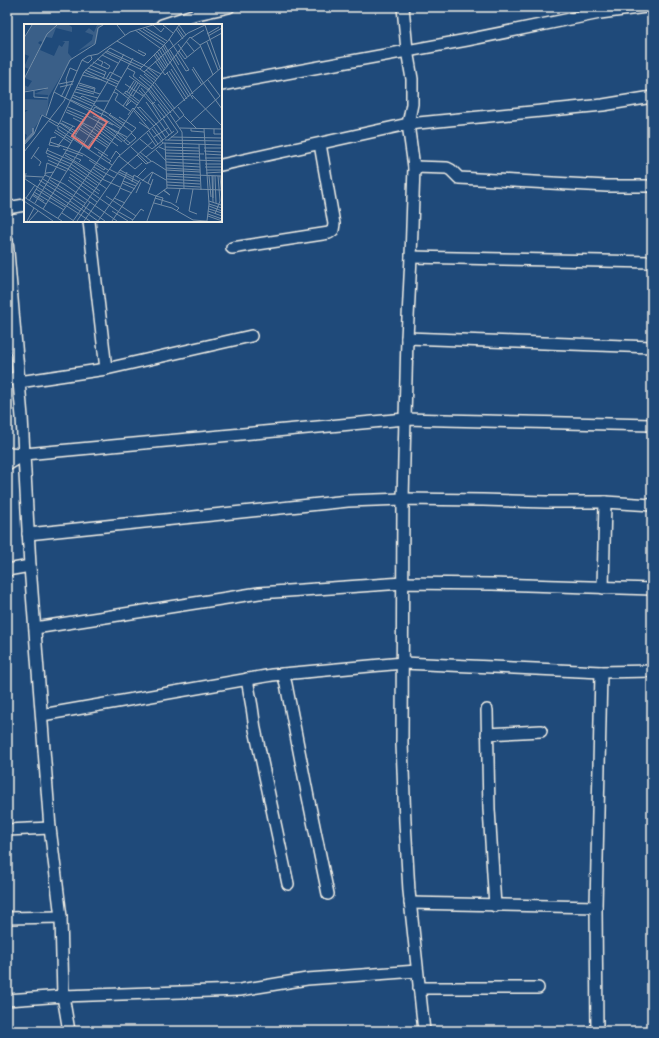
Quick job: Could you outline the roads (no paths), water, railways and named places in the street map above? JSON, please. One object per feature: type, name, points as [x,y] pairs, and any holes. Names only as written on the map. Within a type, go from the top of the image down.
[{"type":"street","points":[[165,24],[193,15],[229,7]]},
{"type":"street","points":[[403,7],[407,50],[411,69],[412,104],[408,124],[414,167],[412,257],[407,338],[403,500],[402,759],[410,903],[424,1031]]},
{"type":"street","points":[[222,85],[467,40],[600,13],[646,7]]},
{"type":"street","points":[[222,166],[408,124],[602,105],[652,97]]},
{"type":"street","points":[[232,248],[329,233],[333,230],[334,224],[320,144]]},
{"type":"street","points":[[414,167],[447,168],[459,178],[607,186],[652,186]]},
{"type":"street","points":[[7,208],[24,205]]},
{"type":"street","points":[[89,222],[106,369]]},
{"type":"street","points":[[7,240],[9,286],[25,454],[30,566],[50,828],[61,917],[64,996],[69,1031]]},
{"type":"street","points":[[412,257],[652,262]]},
{"type":"street","points":[[7,380],[19,380],[106,369],[251,336]]},
{"type":"street","points":[[407,338],[652,347]]},
{"type":"street","points":[[7,453],[25,454],[226,434],[406,419],[652,425]]},
{"type":"street","points":[[7,465],[25,454]]},
{"type":"street","points":[[28,534],[348,501],[403,500],[605,502],[652,505]]},
{"type":"street","points":[[603,588],[605,502]]},
{"type":"street","points":[[7,570],[30,566]]},
{"type":"street","points":[[35,628],[259,593],[403,583],[652,589]]},
{"type":"street","points":[[42,715],[247,679],[283,674],[403,663],[601,672],[652,672]]},
{"type":"street","points":[[597,1031],[596,907],[601,672]]},
{"type":"street","points":[[283,674],[328,894]]},
{"type":"street","points":[[247,679],[255,729],[288,884]]},
{"type":"street","points":[[487,710],[489,809],[495,906]]},
{"type":"street","points":[[487,734],[541,731]]},
{"type":"street","points":[[7,830],[50,828]]},
{"type":"street","points":[[410,903],[596,907]]},
{"type":"street","points":[[7,918],[61,917]]},
{"type":"street","points":[[7,1000],[64,996],[240,990],[307,979],[418,971]]},
{"type":"street","points":[[419,988],[538,988]]}]
